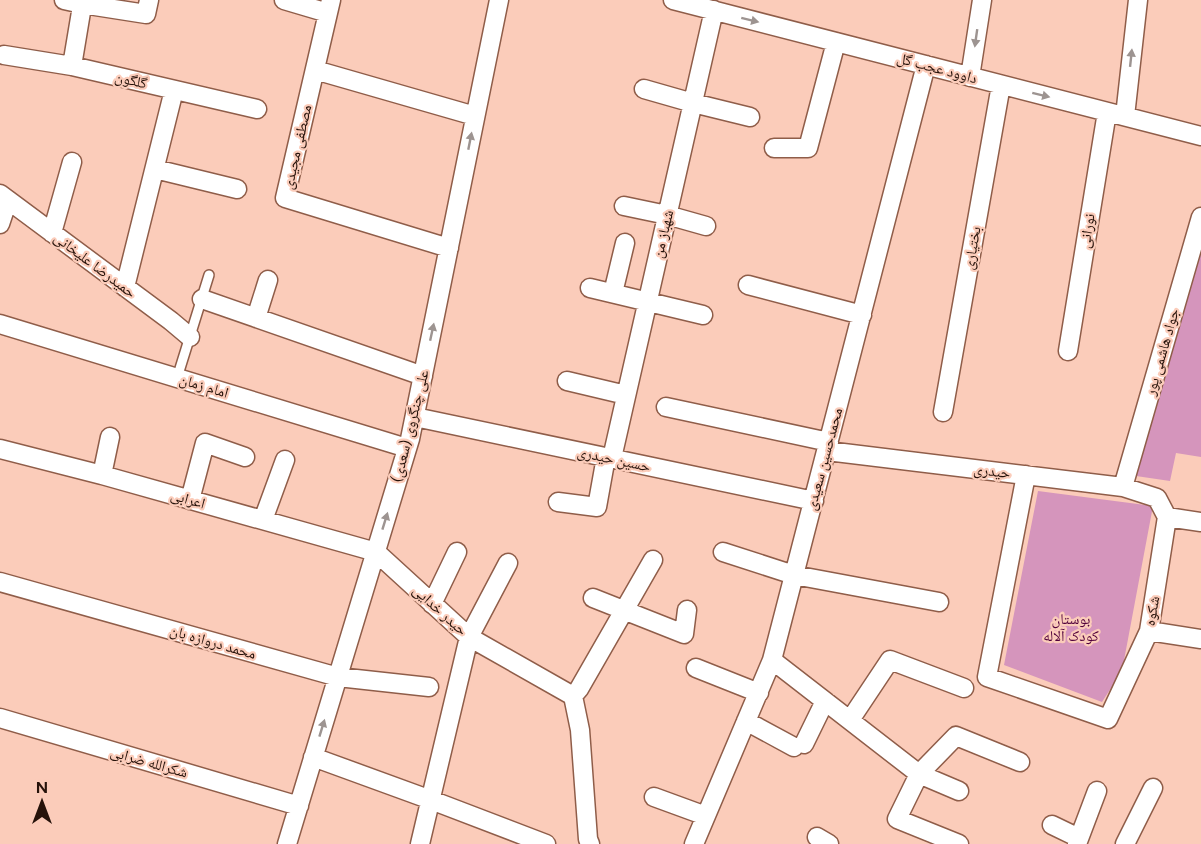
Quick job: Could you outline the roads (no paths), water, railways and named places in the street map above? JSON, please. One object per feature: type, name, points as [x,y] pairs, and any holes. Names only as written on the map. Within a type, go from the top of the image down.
[{"type":"street","points":[[64,0],[146,14],[149,0]]},
{"type":"street","points":[[284,0],[329,6]]},
{"type":"street","name":"علی چنگروی (سعدی)","points":[[287,844],[410,439],[499,0]]},
{"type":"street","name":"داوود عجب گل","points":[[674,0],[1201,136]]},
{"type":"street","points":[[970,76],[982,0]]},
{"type":"street","name":"نورانی","points":[[1068,351],[1138,0]]},
{"type":"street","points":[[72,66],[83,2]]},
{"type":"street","name":"مصطفی مجیدی","points":[[329,6],[285,198],[449,248]]},
{"type":"street","name":"شهباز من","points":[[558,502],[597,507],[648,302],[714,10]]},
{"type":"street","points":[[774,148],[808,148],[836,42]]},
{"type":"street","name":"گلگون","points":[[4,55],[72,66],[257,109]]},
{"type":"street","name":"محمدحسین سعیدی","points":[[694,844],[772,660],[926,65]]},
{"type":"street","points":[[315,70],[476,116]]},
{"type":"street","name":"بختیاری","points":[[943,412],[1001,85]]},
{"type":"street","points":[[644,89],[750,117]]},
{"type":"street","points":[[125,287],[174,90]]},
{"type":"street","points":[[52,233],[72,162]]},
{"type":"street","points":[[155,170],[237,189]]},
{"type":"street","points":[[0,224],[4,197]]},
{"type":"street","name":"حمیدرضا علیخانی","points":[[4,197],[190,337]]},
{"type":"street","points":[[624,206],[706,226]]},
{"type":"street","name":"جواد هاشمی پور","points":[[1123,487],[1201,217]]},
{"type":"street","points":[[613,293],[625,243]]},
{"type":"street","points":[[256,318],[268,280]]},
{"type":"street","points":[[748,285],[862,315]]},
{"type":"street","points":[[590,288],[703,315]]},
{"type":"street","points":[[202,299],[423,376]]},
{"type":"street","name":"امام زمان","points":[[0,324],[407,448]]},
{"type":"street","points":[[567,381],[626,395]]},
{"type":"street","name":"حیدری","points":[[666,407],[828,447],[1123,487],[1157,498],[1167,517]]},
{"type":"street","name":"حسین حیدری","points":[[415,417],[814,501]]},
{"type":"street","points":[[102,475],[110,437]]},
{"type":"street","points":[[190,500],[205,443],[245,457]]},
{"type":"street","name":"اعرابی","points":[[0,449],[102,475],[376,552]]},
{"type":"street","points":[[263,520],[285,460]]},
{"type":"street","name":"شکوه","points":[[1026,475],[987,677],[1108,719],[1149,631],[1167,517]]},
{"type":"street","points":[[1167,517],[1201,522]]},
{"type":"street","name":"حیدر خدایی","points":[[376,552],[469,638],[573,696]]},
{"type":"street","points":[[432,604],[457,552]]},
{"type":"street","points":[[723,552],[794,575],[939,602]]},
{"type":"street","points":[[590,844],[580,730],[573,696],[653,560]]},
{"type":"street","points":[[420,844],[469,638],[508,563]]},
{"type":"street","name":"محمد دروازه بان","points":[[0,582],[338,677],[429,687]]},
{"type":"street","points":[[593,598],[684,634],[687,610]]},
{"type":"street","points":[[1149,631],[1201,639]]},
{"type":"street","points":[[772,660],[919,774],[959,791]]},
{"type":"street","points":[[850,720],[890,660],[964,688]]},
{"type":"street","points":[[696,668],[759,693]]},
{"type":"street","points":[[746,721],[799,746],[825,701]]},
{"type":"street","name":"شکرالله ضرابی","points":[[0,718],[298,806]]},
{"type":"street","points":[[959,844],[932,839],[897,819],[919,774],[956,736],[1020,762]]},
{"type":"street","points":[[314,757],[546,844]]},
{"type":"street","points":[[1125,844],[1153,788]]},
{"type":"street","points":[[1052,825],[1078,841],[1097,791]]},
{"type":"street","points":[[654,797],[706,816]]},
{"type":"lane","points":[[177,378],[209,275]]},
{"type":"park label","name":"بوستان کودک آلاله","points":[[1071,628]]}]
